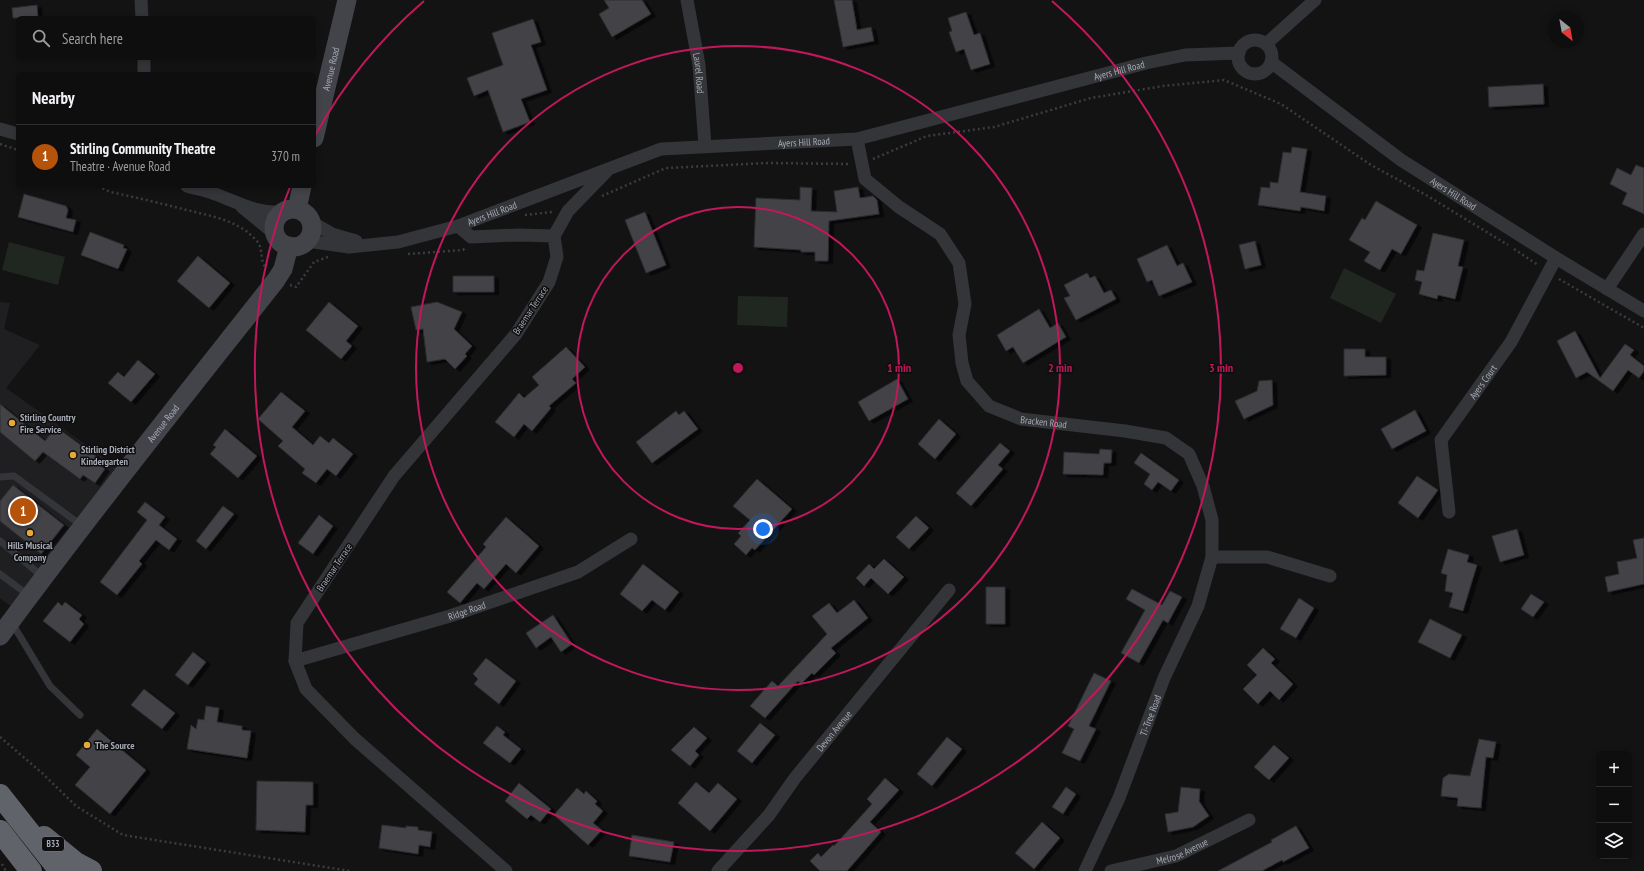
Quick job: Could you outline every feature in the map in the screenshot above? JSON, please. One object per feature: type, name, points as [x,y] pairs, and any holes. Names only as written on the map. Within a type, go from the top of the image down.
[{"type":"highway","name":"B33","points":[[0,794],[60,871]]},
{"type":"highway","name":"B33","points":[[17,814],[76,863],[91,871]]},
{"type":"highway","points":[[0,831],[29,870]]},
{"type":"street","points":[[141,0],[142,16]]},
{"type":"street","name":"Avenue Road","points":[[316,130],[347,0]]},
{"type":"street","name":"Laurel Road","points":[[687,0],[699,65],[705,146]]},
{"type":"street","points":[[1266,44],[1315,0]]},
{"type":"street","points":[[1250,41],[1261,41],[1266,44],[1272,52],[1271,62],[1264,71],[1253,73],[1248,72],[1240,64],[1239,53],[1245,43],[1250,41]]},
{"type":"street","name":"Ayers Hill Road","points":[[290,240],[349,247],[398,242],[458,226],[661,149],[857,139],[1146,63],[1185,56],[1239,53]]},
{"type":"street","points":[[144,60],[144,72]]},
{"type":"street","name":"Ayers Hill Road","points":[[1271,62],[1401,160],[1556,258],[1644,311]]},
{"type":"street","points":[[0,129],[16,133]]},
{"type":"street","name":"Bracken Road","points":[[857,139],[861,164],[866,179],[899,207],[940,234],[959,263],[965,304],[959,335],[962,363],[967,381],[989,406],[1021,419],[1125,431],[1166,438],[1188,454],[1203,486],[1212,520],[1212,557]]},
{"type":"street","points":[[458,226],[471,237],[518,235],[554,236],[568,211],[610,168]]},
{"type":"street","points":[[194,188],[215,194],[239,205],[290,240]]},
{"type":"street","points":[[290,240],[276,221],[291,210],[301,188]]},
{"type":"street","points":[[239,205],[269,212],[291,210],[303,212],[311,222],[312,228],[290,240]]},
{"type":"street","name":"Ayers Hill Road","points":[[311,222],[332,234],[376,245]]},
{"type":"street","points":[[1607,289],[1644,234]]},
{"type":"street","name":"Braemar Terrace","points":[[506,871],[355,739],[306,689],[295,661],[297,622],[394,476],[516,334],[549,282],[557,257],[554,236]]},
{"type":"street","name":"Avenue Road","points":[[5,628],[28,595],[276,280],[283,269],[290,240]]},
{"type":"street","name":"Ayers Court","points":[[1449,512],[1441,440],[1511,342],[1556,258]]},
{"type":"street","name":"Ridge Road","points":[[295,661],[450,616],[578,572],[631,539]]},
{"type":"street","points":[[1212,557],[1267,557],[1330,576]]},
{"type":"street","name":"Ti-Tree Road","points":[[1085,871],[1119,798],[1164,678],[1198,606],[1212,557]]},
{"type":"street","name":"Devon Avenue","points":[[718,871],[769,815],[795,778],[949,590]]},
{"type":"street","name":"Melrose Avenue","points":[[1111,871],[1176,856],[1249,820]]},
{"type":"lane","points":[[0,477],[14,476],[82,526]]},
{"type":"lane","points":[[0,541],[43,577]]},
{"type":"lane","points":[[0,574],[28,595]]},
{"type":"lane","points":[[5,628],[50,686],[80,715]]},
{"type":"path","points":[[595,198],[666,168],[766,163],[861,164],[927,136],[994,127],[1091,98],[1163,86],[1224,80],[1281,104],[1371,165],[1493,236],[1549,272],[1644,328]]},
{"type":"path","points":[[0,144],[16,149]]},
{"type":"path","points":[[102,188],[110,192],[222,218],[240,226],[257,241],[261,248],[262,263],[276,280],[296,287],[314,262],[331,256]]},
{"type":"path","points":[[520,216],[568,211]]},
{"type":"path","points":[[403,255],[463,250],[471,237]]},
{"type":"path","points":[[0,737],[42,772],[76,806],[123,835],[350,871]]},
{"type":"shaded area","points":[[9,242],[65,257],[58,285],[2,270]]},
{"type":"shaded area","points":[[1344,268],[1396,294],[1381,323],[1330,298]]},
{"type":"shaded area","points":[[738,296],[788,297],[787,327],[737,325]]},
{"type":"shaded area","points":[[0,302],[10,303],[4,329],[40,345],[6,388],[124,472],[17,611],[0,598]]},
{"type":"building","points":[[604,0],[642,0],[651,14],[612,37],[599,14],[609,8]]},
{"type":"building","points":[[834,0],[852,0],[857,30],[871,27],[874,41],[843,47]]},
{"type":"building","points":[[37,5],[38,16],[16,16],[16,18],[13,18],[12,8]]},
{"type":"building","points":[[966,12],[974,35],[980,33],[990,64],[971,70],[964,49],[956,52],[949,32],[952,31],[948,18]]},
{"type":"building","points":[[533,19],[541,42],[531,45],[547,90],[521,99],[530,122],[503,132],[488,90],[474,96],[467,78],[503,65],[492,33]]},
{"type":"building","points":[[1543,84],[1544,104],[1489,107],[1488,87]]},
{"type":"building","points":[[1292,147],[1307,149],[1300,192],[1326,196],[1324,211],[1301,207],[1300,211],[1258,205],[1261,187],[1270,188],[1270,182],[1278,183],[1283,152],[1291,153]]},
{"type":"building","points":[[1636,165],[1644,168],[1644,214],[1622,204],[1627,193],[1610,184],[1617,168],[1631,175]]},
{"type":"building","points":[[800,187],[812,188],[811,211],[837,212],[834,191],[858,187],[860,198],[873,196],[877,200],[879,214],[829,221],[828,261],[815,261],[815,252],[754,247],[756,198],[800,200]]},
{"type":"building","points":[[24,194],[66,206],[68,210],[66,218],[76,220],[73,232],[18,217]]},
{"type":"building","points":[[1376,201],[1417,225],[1401,254],[1392,249],[1380,270],[1364,261],[1370,252],[1349,240],[1362,218],[1365,220]]},
{"type":"building","points":[[645,212],[666,265],[646,273],[625,220]]},
{"type":"building","points":[[90,232],[124,245],[123,248],[127,249],[118,269],[81,255]]},
{"type":"building","points":[[1433,233],[1464,240],[1458,266],[1463,267],[1455,299],[1438,295],[1437,299],[1419,294],[1422,282],[1415,280],[1417,270],[1424,271]]},
{"type":"building","points":[[1255,241],[1261,265],[1245,269],[1239,245]]},
{"type":"building","points":[[1167,245],[1177,266],[1183,263],[1192,282],[1159,296],[1152,280],[1147,282],[1137,259]]},
{"type":"building","points":[[198,256],[230,283],[209,308],[177,281]]},
{"type":"building","points":[[1087,273],[1090,278],[1095,276],[1104,293],[1111,290],[1116,299],[1076,320],[1064,298],[1070,296],[1064,285]]},
{"type":"building","points":[[453,276],[494,276],[494,292],[453,292]]},
{"type":"building","points":[[329,302],[358,326],[346,341],[352,346],[341,359],[306,330]]},
{"type":"building","points":[[437,302],[462,312],[454,329],[472,346],[465,354],[467,356],[455,369],[445,359],[427,362],[423,329],[416,330],[411,307]]},
{"type":"building","points":[[1039,309],[1050,328],[1058,323],[1066,337],[1023,363],[1013,347],[1006,351],[997,335]]},
{"type":"building","points":[[1575,331],[1600,378],[1625,344],[1634,350],[1630,355],[1644,366],[1644,371],[1639,378],[1628,370],[1613,391],[1587,372],[1576,378],[1557,341]]},
{"type":"building","points":[[566,347],[585,367],[572,379],[576,383],[549,406],[551,408],[532,431],[524,424],[514,437],[495,422],[519,393],[524,398],[539,385],[532,377]]},
{"type":"building","points":[[1344,349],[1365,349],[1365,357],[1386,357],[1386,375],[1344,376]]},
{"type":"building","points":[[138,360],[155,374],[131,402],[108,383],[118,372],[124,377]]},
{"type":"building","points":[[897,379],[908,399],[869,421],[858,402]]},
{"type":"building","points":[[1272,380],[1273,405],[1244,419],[1235,401],[1257,391],[1259,381]]},
{"type":"building","points":[[281,392],[305,411],[292,427],[313,445],[320,436],[329,443],[333,438],[353,454],[336,476],[327,469],[316,483],[302,473],[305,469],[278,446],[283,441],[258,419]]},
{"type":"building","points":[[0,404],[45,441],[56,427],[97,457],[94,461],[105,469],[95,483],[83,475],[80,479],[43,452],[35,461],[0,432]]},
{"type":"building","points":[[1415,410],[1426,431],[1392,449],[1381,429]]},
{"type":"building","points":[[676,411],[679,415],[684,411],[698,429],[652,463],[636,442]]},
{"type":"building","points":[[939,419],[956,434],[935,459],[918,444]]},
{"type":"building","points":[[225,429],[257,456],[238,478],[210,454],[216,447],[213,445]]},
{"type":"building","points":[[1000,443],[1010,451],[998,465],[1003,469],[971,506],[956,493]]},
{"type":"building","points":[[1100,449],[1112,450],[1111,463],[1104,463],[1103,475],[1063,474],[1064,452],[1099,454]]},
{"type":"building","points":[[1141,453],[1179,480],[1171,491],[1158,482],[1152,490],[1144,484],[1150,474],[1134,463]]},
{"type":"building","points":[[1417,476],[1438,490],[1418,518],[1398,503]]},
{"type":"building","points":[[757,479],[792,509],[755,550],[752,548],[746,555],[734,544],[741,536],[738,533],[750,520],[733,506]]},
{"type":"building","points":[[13,485],[64,525],[41,554],[0,521],[0,501]]},
{"type":"building","points":[[145,502],[165,517],[159,525],[177,539],[169,550],[156,540],[139,561],[142,564],[117,595],[100,582],[147,520],[137,512]]},
{"type":"building","points":[[223,506],[234,514],[206,549],[196,541]]},
{"type":"building","points":[[319,515],[333,526],[313,554],[298,543]]},
{"type":"building","points":[[916,516],[929,528],[909,549],[896,537]]},
{"type":"building","points":[[506,517],[539,546],[516,573],[506,564],[484,589],[477,583],[460,603],[447,592],[486,547],[483,544]]},
{"type":"building","points":[[1517,529],[1524,555],[1500,562],[1492,536]]},
{"type":"building","points":[[1644,538],[1644,584],[1608,592],[1605,577],[1619,574],[1617,562],[1637,558],[1633,540]]},
{"type":"building","points":[[1448,549],[1469,555],[1467,562],[1477,565],[1463,611],[1449,607],[1453,593],[1445,591],[1447,575],[1441,573]]},
{"type":"building","points":[[884,559],[904,577],[888,594],[871,578],[864,586],[856,578],[869,564],[874,569]]},
{"type":"building","points":[[643,564],[679,592],[665,610],[652,600],[642,611],[620,594]]},
{"type":"building","points":[[986,587],[1005,587],[1005,624],[986,624]]},
{"type":"building","points":[[1132,589],[1162,605],[1170,591],[1182,597],[1168,623],[1163,620],[1139,663],[1121,653],[1145,610],[1126,599]]},
{"type":"building","points":[[1531,594],[1544,602],[1533,617],[1521,609]]},
{"type":"building","points":[[1299,598],[1314,608],[1296,638],[1280,629]]},
{"type":"building","points":[[854,600],[868,618],[831,648],[836,653],[814,675],[812,673],[801,684],[798,681],[765,718],[750,706],[772,681],[778,686],[827,634],[812,616],[829,603],[837,613]]},
{"type":"building","points":[[58,602],[62,606],[65,602],[82,615],[79,619],[84,624],[70,642],[43,621]]},
{"type":"building","points":[[553,615],[572,644],[561,652],[551,637],[536,648],[526,633]]},
{"type":"building","points":[[1430,619],[1462,635],[1450,658],[1418,642]]},
{"type":"building","points":[[1263,648],[1275,659],[1271,663],[1293,684],[1279,700],[1270,691],[1258,704],[1243,689],[1257,675],[1247,665]]},
{"type":"building","points":[[193,652],[206,662],[188,685],[175,675]]},
{"type":"building","points":[[486,658],[516,681],[499,704],[474,684],[478,679],[473,674]]},
{"type":"building","points":[[1094,673],[1111,681],[1089,726],[1096,729],[1080,761],[1062,753],[1074,729],[1068,726]]},
{"type":"building","points":[[144,689],[175,713],[162,729],[131,705]]},
{"type":"building","points":[[206,706],[219,708],[217,722],[242,726],[242,730],[251,731],[247,758],[187,749],[191,725],[196,729],[198,719],[204,720]]},
{"type":"building","points":[[760,723],[775,735],[752,763],[737,751]]},
{"type":"building","points":[[497,726],[505,732],[503,735],[521,749],[510,763],[483,743]]},
{"type":"building","points":[[694,727],[707,738],[695,751],[699,755],[690,766],[671,750]]},
{"type":"building","points":[[97,729],[146,770],[110,814],[75,785],[90,767],[76,755]]},
{"type":"building","points":[[947,737],[962,749],[932,786],[917,774]]},
{"type":"building","points":[[1479,739],[1496,742],[1493,758],[1486,757],[1481,808],[1457,806],[1458,798],[1441,796],[1443,778],[1449,774],[1470,776]]},
{"type":"building","points":[[1274,745],[1289,758],[1269,780],[1254,767]]},
{"type":"building","points":[[885,778],[899,790],[870,822],[881,832],[847,871],[820,871],[810,861],[818,853],[821,857],[833,845],[834,846],[872,804],[867,799]]},
{"type":"building","points":[[257,781],[313,782],[313,805],[306,805],[305,832],[256,830]]},
{"type":"building","points":[[696,782],[709,793],[718,783],[737,799],[710,831],[678,803]]},
{"type":"building","points":[[519,783],[551,809],[540,822],[531,815],[527,819],[505,801]]},
{"type":"building","points":[[1066,787],[1076,794],[1063,814],[1052,807]]},
{"type":"building","points":[[1181,787],[1200,789],[1199,801],[1209,816],[1193,827],[1168,832],[1165,814],[1178,812]]},
{"type":"building","points":[[577,788],[584,794],[586,791],[597,801],[595,804],[603,811],[593,823],[602,830],[588,845],[554,815]]},
{"type":"building","points":[[1042,822],[1060,838],[1034,869],[1015,853]]},
{"type":"building","points":[[382,825],[406,828],[406,826],[418,827],[418,830],[432,832],[430,847],[419,845],[418,854],[379,848]]},
{"type":"building","points":[[1296,826],[1309,848],[1262,871],[1218,871],[1272,842],[1271,840]]},
{"type":"building","points":[[632,835],[674,842],[670,862],[629,856]]},
{"type":"place","name":"Stirling Country Fire Service","points":[[12,423]]},
{"type":"place","name":"Stirling District Kindergarten","points":[[73,455]]},
{"type":"place","name":"Stirling Community Theatre","points":[[23,511]]},
{"type":"place","name":"Hills Musical Company","points":[[30,533]]},
{"type":"place","name":"The Source","points":[[87,745]]}]
